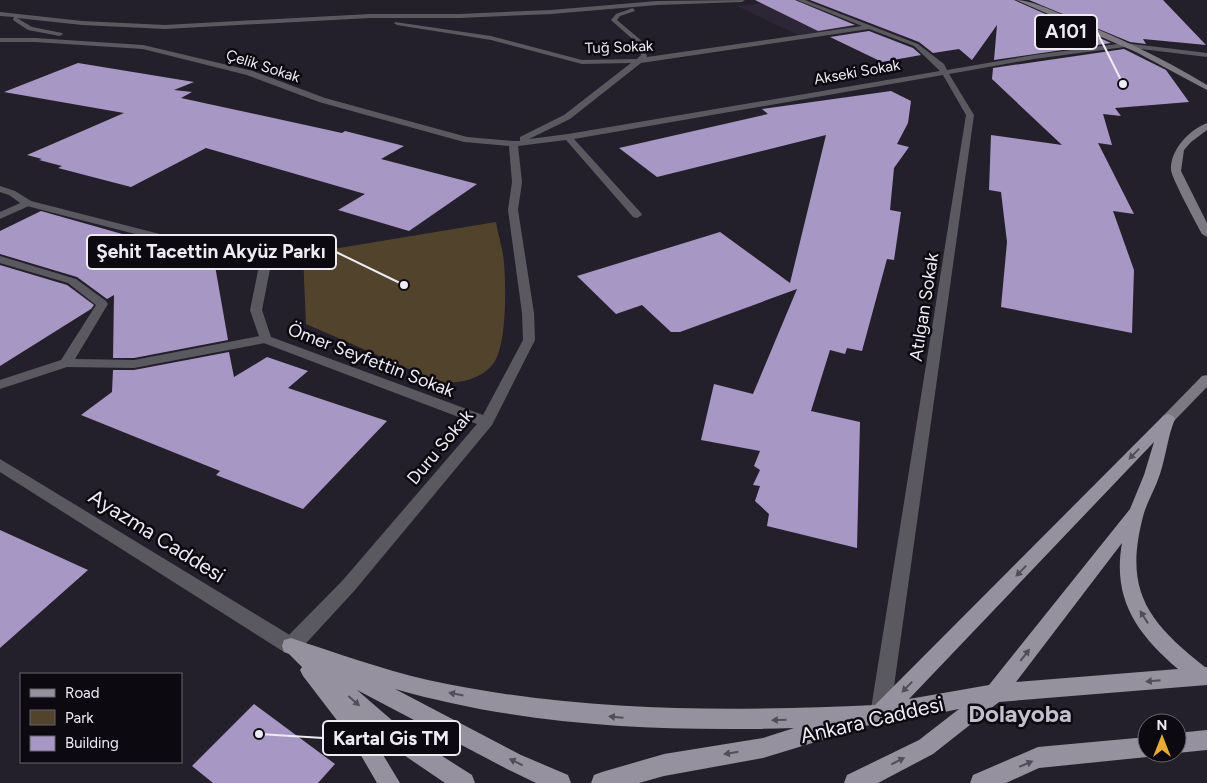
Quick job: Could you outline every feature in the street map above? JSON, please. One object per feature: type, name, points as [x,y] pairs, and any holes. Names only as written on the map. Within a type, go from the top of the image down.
[{"type":"main road","points":[[1019,0],[1068,19],[1125,45],[1207,88]]},
{"type":"main road","points":[[1207,126],[1188,140],[1180,150],[1176,171],[1207,234]]},
{"type":"main road","points":[[291,646],[377,676],[430,689],[571,713],[645,719],[729,721],[880,716],[1207,379]]},
{"type":"main road","points":[[855,783],[926,747],[995,693],[1136,512],[1152,475],[1168,420]]},
{"type":"main road","points":[[1136,512],[1128,572],[1131,595],[1146,622],[1172,652],[1204,676]]},
{"type":"main road","points":[[291,646],[359,733],[389,783]]},
{"type":"main road","points":[[291,646],[402,742],[464,783]]},
{"type":"main road","points":[[291,646],[514,762],[560,783]]},
{"type":"main road","name":"Ankara Caddesi","points":[[602,783],[664,765],[763,748],[838,724],[920,706],[995,693],[1204,676]]},
{"type":"main road","points":[[1187,742],[1207,740]]},
{"type":"main road","points":[[981,783],[1038,758],[1137,748]]},
{"type":"street","points":[[0,14],[12,17],[82,23],[165,27],[370,16],[458,16],[551,12],[657,3],[742,0]]},
{"type":"street","points":[[514,144],[567,117],[646,56],[641,43],[614,20],[618,14],[636,10],[748,0]]},
{"type":"street","name":"Atılgan Sokak","points":[[800,0],[916,45],[944,71],[970,115],[880,716]]},
{"type":"street","name":"Tuğ Sokak","points":[[370,16],[395,23],[491,38],[582,62],[638,62],[870,27]]},
{"type":"street","points":[[12,17],[30,29],[143,47]]},
{"type":"street","name":"Çelik Sokak","points":[[0,41],[35,40],[143,47],[250,73],[322,100],[468,140],[514,144]]},
{"type":"street","name":"Akseki Sokak","points":[[514,144],[568,137],[944,71],[1125,45],[1207,56]]},
{"type":"street","points":[[568,137],[636,215]]},
{"type":"street","name":"Duru Sokak","points":[[291,646],[349,585],[487,422],[529,340],[528,313],[514,210],[517,182],[514,144]]},
{"type":"street","name":"Ömer Seyfettin Sokak","points":[[0,189],[12,193],[26,203],[265,264],[256,310],[266,339],[487,422]]},
{"type":"street","points":[[0,216],[26,203]]},
{"type":"street","points":[[0,259],[72,281],[102,304],[66,363]]},
{"type":"street","points":[[0,385],[66,363],[134,364],[266,339]]},
{"type":"street","name":"Ayazma Caddesi","points":[[0,465],[291,646]]},
{"type":"shaded area","points":[[779,1],[849,25],[850,28],[798,35],[737,6]]},
{"type":"green space","points":[[496,222],[503,253],[505,273],[505,315],[498,356],[493,364],[482,374],[469,380],[441,383],[306,324],[303,254]]},
{"type":"building","points":[[755,0],[795,0],[855,25],[818,31]]},
{"type":"building","points":[[810,0],[1014,0],[1111,43],[994,60],[997,25],[972,60],[959,49],[933,53],[919,42]]},
{"type":"building","points":[[1029,0],[1163,0],[1206,45],[1143,39],[1146,44],[1130,42]]},
{"type":"building","points":[[869,31],[913,48],[921,55],[882,62],[830,37]]},
{"type":"building","points":[[1124,49],[1166,70],[1189,102],[1115,108],[1121,116],[1103,114],[1112,145],[1098,143],[1134,214],[1113,211],[1134,270],[1132,333],[1001,307],[1007,242],[1001,192],[989,190],[991,135],[1062,145],[992,79],[993,68]]},
{"type":"building","points":[[78,63],[194,82],[174,90],[192,92],[181,98],[342,133],[345,131],[404,146],[381,159],[477,184],[409,231],[338,210],[365,194],[206,148],[131,187],[58,168],[62,166],[27,155],[124,113],[4,92]]},
{"type":"building","points":[[891,91],[911,101],[908,123],[897,144],[909,147],[894,168],[890,210],[901,212],[894,260],[887,259],[862,351],[847,348],[845,354],[830,350],[811,411],[860,422],[857,548],[767,526],[769,514],[755,501],[760,486],[753,485],[760,470],[754,466],[760,451],[701,440],[714,384],[753,394],[797,289],[680,332],[671,332],[642,305],[616,314],[577,276],[720,232],[790,283],[826,135],[657,177],[619,148],[768,114],[762,109]]},
{"type":"building","points":[[41,211],[214,260],[228,340],[134,358],[113,358],[114,295],[107,299],[77,277],[0,254],[0,231]]},
{"type":"building","points":[[0,265],[67,285],[94,305],[91,309],[0,366]]},
{"type":"building","points":[[229,352],[234,377],[267,357],[308,371],[288,388],[387,421],[303,509],[216,475],[220,471],[81,415],[112,392],[113,370],[134,370]]},
{"type":"building","points":[[0,530],[88,570],[0,648]]},
{"type":"building","points":[[254,704],[335,764],[318,783],[213,783],[192,766]]},
{"type":"place","name":"A101","points":[[1123,84]]},
{"type":"place","name":"Şehit Tacettin Akyüz Parkı","points":[[404,285]]},
{"type":"place","name":"Kartal Gis TM","points":[[259,734]]},
{"type":"district","name":"Dolayoba","points":[[1020,714]]}]
